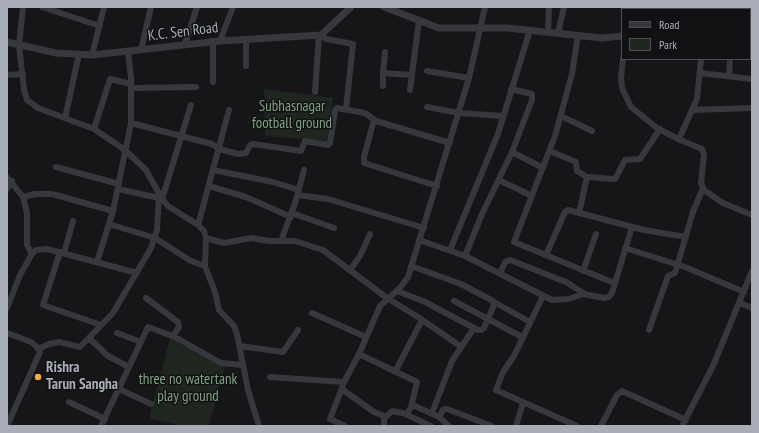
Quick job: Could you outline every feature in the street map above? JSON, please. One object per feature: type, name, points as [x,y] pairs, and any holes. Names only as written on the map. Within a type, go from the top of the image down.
[{"type":"street","points":[[23,7],[19,45],[24,90],[27,100],[38,108],[94,129],[125,150],[142,165],[153,181],[160,197],[172,210],[198,224],[204,231],[206,238],[204,266],[215,292],[219,310],[236,330],[259,426]]},
{"type":"street","points":[[42,7],[100,26]]},
{"type":"street","points":[[92,55],[104,7]]},
{"type":"street","points":[[142,50],[151,7]]},
{"type":"street","points":[[185,44],[197,7]]},
{"type":"street","points":[[213,82],[217,41],[233,7]]},
{"type":"street","points":[[320,35],[329,30],[350,7]]},
{"type":"street","points":[[384,7],[398,9],[439,28],[480,27],[558,32],[612,38],[621,36]]},
{"type":"street","points":[[345,426],[330,419],[343,385],[359,354],[380,306],[406,281],[424,228],[459,113],[469,78],[485,7]]},
{"type":"street","points":[[548,32],[549,7]]},
{"type":"street","points":[[558,32],[564,7]]},
{"type":"street","points":[[410,90],[419,20]]},
{"type":"street","points":[[450,250],[494,145],[530,30]]},
{"type":"street","points":[[315,92],[320,35]]},
{"type":"street","points":[[320,35],[326,39],[353,44],[346,109]]},
{"type":"street","name":"K.C. Sen Road","points":[[7,42],[56,53],[92,55],[217,41],[320,35]]},
{"type":"street","points":[[578,35],[573,67],[561,116],[550,151],[514,242],[614,283]]},
{"type":"street","points":[[246,39],[246,66]]},
{"type":"street","points":[[97,262],[113,211],[131,123],[131,86],[128,52]]},
{"type":"street","points":[[383,86],[385,52]]},
{"type":"street","points":[[65,118],[79,54]]},
{"type":"street","points":[[623,60],[621,82],[625,97],[634,110],[660,129],[703,150],[704,155],[701,183],[703,188],[717,200],[752,215]]},
{"type":"street","points":[[678,139],[698,94],[701,60]]},
{"type":"street","points":[[729,76],[730,60]]},
{"type":"street","points":[[427,70],[469,78]]},
{"type":"street","points":[[384,73],[412,75]]},
{"type":"street","points":[[700,73],[752,79]]},
{"type":"street","points":[[7,75],[23,74]]},
{"type":"street","points":[[94,129],[110,79],[131,86],[196,87]]},
{"type":"street","points":[[465,256],[512,152],[533,96],[531,93],[512,89]]},
{"type":"street","points":[[38,349],[49,344],[59,342],[80,347],[118,306],[151,248],[155,238],[160,197],[182,136],[191,105]]},
{"type":"street","points":[[427,107],[459,113],[503,116]]},
{"type":"street","points":[[131,123],[212,144],[219,149],[242,154],[246,154],[250,145],[253,144],[301,151],[305,141],[328,145],[330,143],[335,110],[337,108],[365,113],[374,120],[450,143]]},
{"type":"street","points":[[692,110],[752,108]]},
{"type":"street","points":[[198,224],[229,110]]},
{"type":"street","points":[[561,116],[592,130]]},
{"type":"street","points":[[374,120],[364,157],[364,163],[437,186]]},
{"type":"street","points":[[550,151],[576,161],[577,171],[587,177],[615,179],[625,160],[640,159],[660,129]]},
{"type":"street","points":[[512,152],[543,168]]},
{"type":"street","points":[[56,167],[118,187],[160,197]]},
{"type":"street","points":[[213,170],[273,182],[298,193],[328,199],[424,228]]},
{"type":"street","points":[[281,241],[291,215],[304,170]]},
{"type":"street","points":[[580,213],[587,177]]},
{"type":"street","points":[[7,189],[9,179]]},
{"type":"street","points":[[9,179],[23,197],[27,214],[27,245],[32,254]]},
{"type":"street","points":[[499,180],[532,196]]},
{"type":"street","points":[[209,186],[246,197],[291,215],[334,228]]},
{"type":"street","points":[[650,330],[668,276],[674,275],[678,265],[695,205],[703,188]]},
{"type":"street","points":[[23,197],[35,194],[52,194],[113,211]]},
{"type":"street","points":[[546,255],[566,211],[570,210],[632,227],[686,237]]},
{"type":"street","points":[[73,221],[44,305],[100,325]]},
{"type":"street","points":[[109,224],[155,238],[191,261],[204,266]]},
{"type":"street","points":[[500,274],[505,262],[510,260],[566,282],[585,294],[604,298],[608,297],[612,293],[632,227]]},
{"type":"street","points":[[350,270],[360,256],[370,234]]},
{"type":"street","points":[[583,270],[596,234]]},
{"type":"street","points":[[206,238],[224,243],[251,238],[269,242],[295,241],[323,250],[387,298],[460,346]]},
{"type":"street","points":[[419,240],[465,256],[555,301],[585,294]]},
{"type":"street","points":[[625,248],[678,265],[744,292]]},
{"type":"street","points":[[7,308],[20,276],[32,254],[36,250],[41,249],[62,252],[137,273]]},
{"type":"street","points":[[411,266],[461,284],[530,322]]},
{"type":"street","points":[[682,426],[713,366],[744,292],[750,285],[752,271]]},
{"type":"street","points":[[397,291],[423,301],[474,328],[482,330],[494,302]]},
{"type":"street","points":[[543,296],[514,356],[503,372],[496,390],[577,426]]},
{"type":"street","points":[[146,298],[178,322],[179,327],[173,336]]},
{"type":"street","points":[[454,301],[522,337]]},
{"type":"street","points":[[740,303],[752,308]]},
{"type":"street","points":[[312,313],[366,337]]},
{"type":"street","points":[[395,372],[422,320]]},
{"type":"street","points":[[101,426],[147,328],[150,326],[173,336],[221,363],[243,364]]},
{"type":"street","points":[[432,413],[441,387],[460,346],[474,328]]},
{"type":"street","points":[[240,346],[283,352],[298,330]]},
{"type":"street","points":[[7,333],[31,342],[40,352],[38,360],[8,426]]},
{"type":"street","points":[[117,333],[141,342]]},
{"type":"street","points":[[89,338],[108,356],[129,367]]},
{"type":"street","points":[[359,354],[418,383],[412,407],[405,414]]},
{"type":"street","points":[[270,377],[305,378],[343,385],[385,418]]},
{"type":"street","points":[[119,389],[151,404]]},
{"type":"street","points":[[601,426],[617,395],[622,391],[686,420]]},
{"type":"street","points":[[68,402],[105,419]]},
{"type":"street","points":[[516,426],[523,403]]},
{"type":"street","points":[[412,407],[417,406],[432,413],[449,426]]},
{"type":"street","points":[[441,421],[447,409],[492,426]]},
{"type":"street","points":[[384,426],[385,418],[392,411],[405,414],[431,426]]},
{"type":"green space","name":"Subhasnagar football ground","points":[[264,89],[333,98],[327,141],[265,136]]},
{"type":"green space","name":"three no watertank play ground","points":[[170,338],[225,367],[209,426],[186,426],[149,419]]},
{"type":"place","name":"Rishra Tarun Sangha","points":[[38,377]]}]
